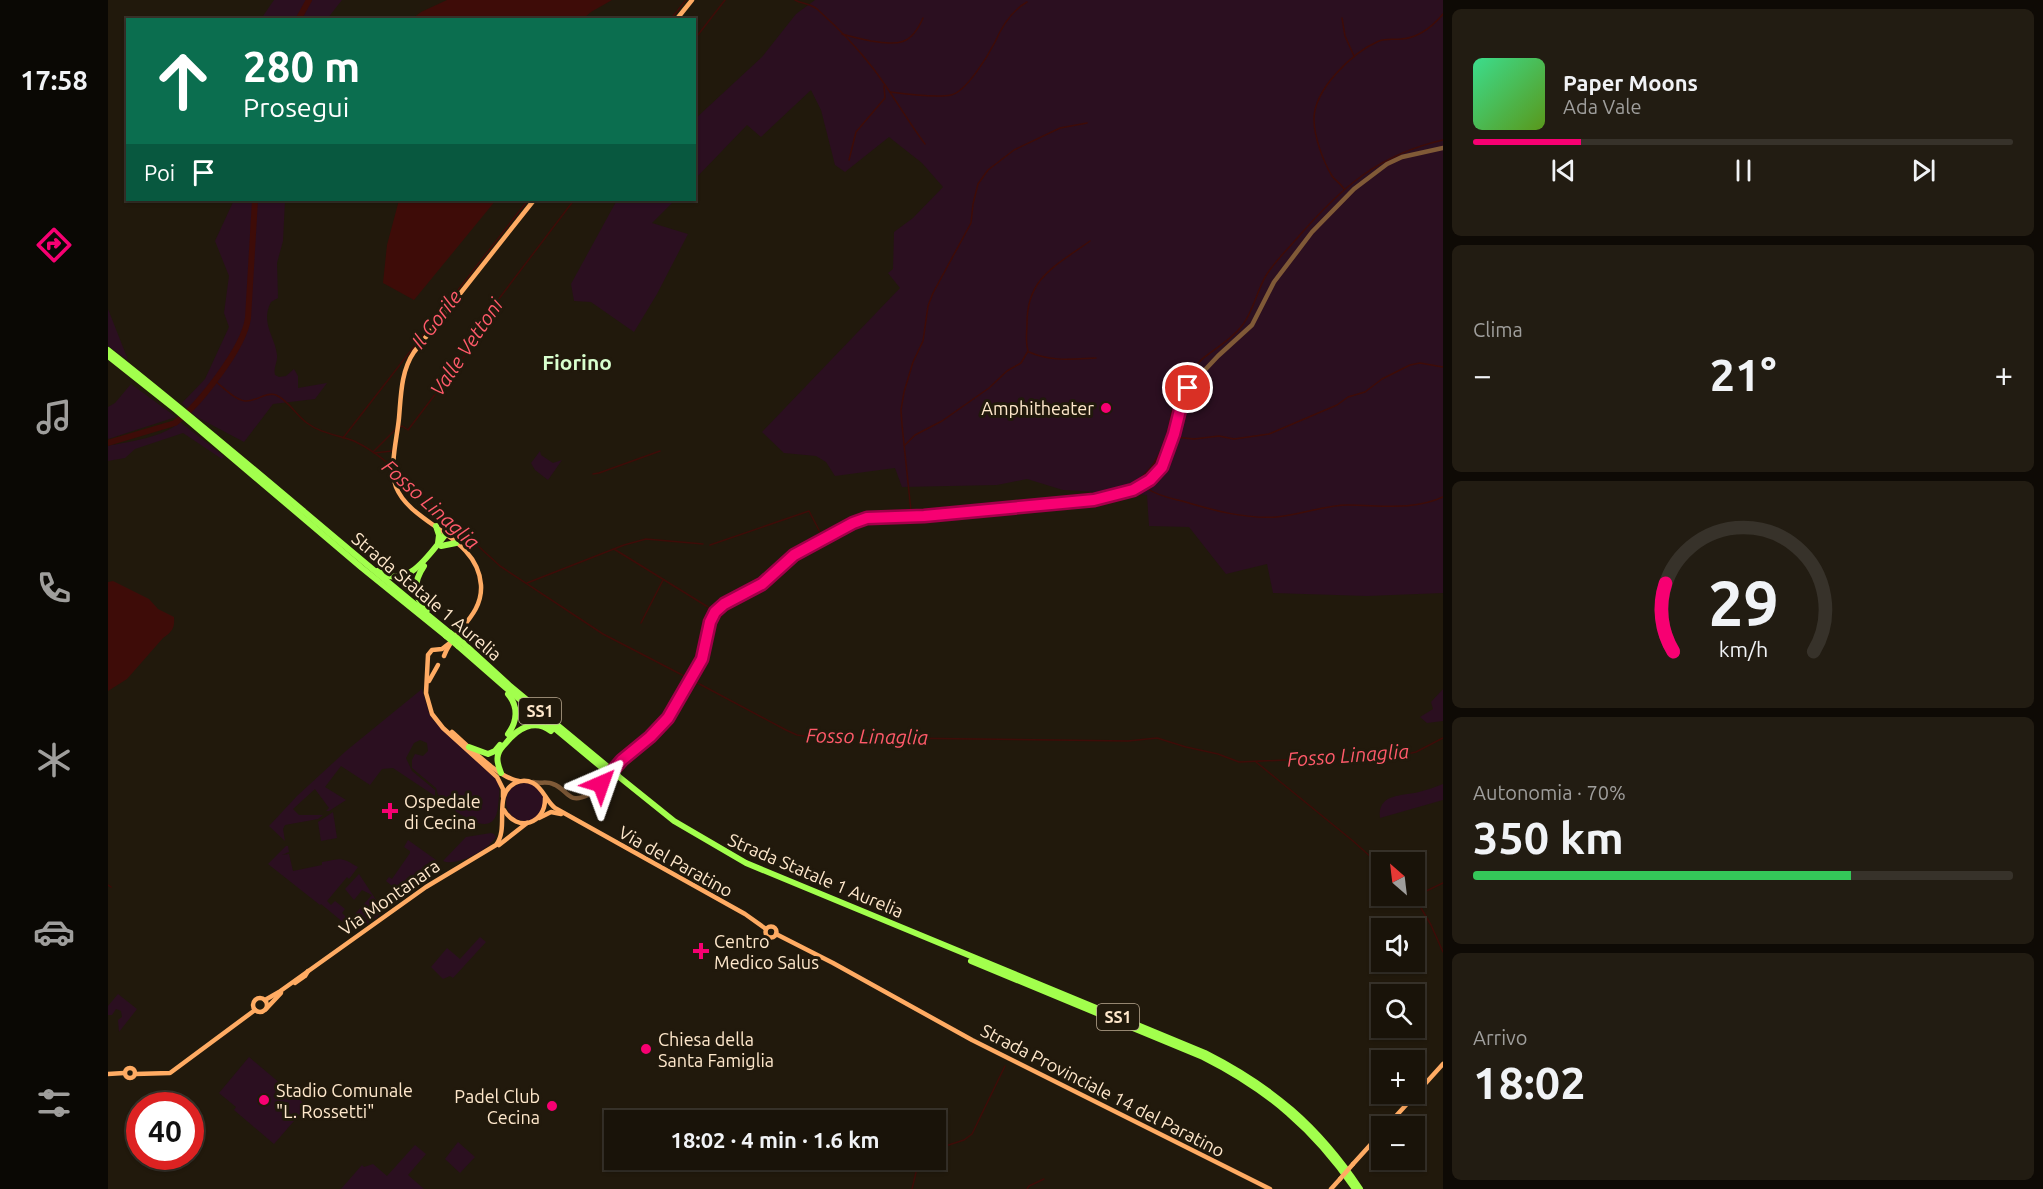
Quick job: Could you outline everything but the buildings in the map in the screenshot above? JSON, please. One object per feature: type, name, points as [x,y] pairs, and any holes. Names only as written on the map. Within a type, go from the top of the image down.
[{"type":"highway","name":"Strada Statale 1 Aurelia","points":[[108,350],[429,616],[449,637]]},
{"type":"highway","name":"Strada Statale 1 Aurelia","points":[[108,356],[151,387]]},
{"type":"highway","name":"Strada Statale 1 Aurelia","points":[[204,431],[362,568],[460,644],[671,825],[743,867],[1223,1067],[1284,1108],[1312,1134],[1355,1189]]},
{"type":"highway","points":[[436,526],[440,544]]},
{"type":"highway","points":[[429,616],[418,599],[416,583],[422,569],[447,535]]},
{"type":"highway","points":[[365,564],[370,564],[385,575],[404,576],[418,568],[440,544],[456,543]]},
{"type":"highway","name":"Strada Statale 1 Aurelia","points":[[460,644],[506,688],[567,740],[607,769]]},
{"type":"highway","points":[[469,747],[481,753],[490,754],[512,730],[516,711],[506,688]]},
{"type":"highway","points":[[501,774],[498,754],[511,736],[520,729],[528,726],[543,726],[567,740]]},
{"type":"highway","name":"Strada Statale 1 Aurelia","points":[[617,778],[674,821],[746,864],[1226,1063],[1257,1082],[1316,1130],[1343,1163],[1360,1189]]},
{"type":"main road","points":[[678,18],[692,0]]},
{"type":"main road","points":[[488,850],[498,843],[501,837],[503,797],[501,782],[443,728],[432,714],[426,693],[429,653],[438,650],[475,611],[481,590],[478,572],[473,560],[456,543],[405,501],[396,487],[394,462],[403,378],[409,359],[533,201]]},
{"type":"main road","points":[[449,637],[443,661],[438,665],[429,682],[432,708],[441,722],[501,774],[510,780],[528,781],[538,786],[545,798],[543,812],[539,818]]},
{"type":"main road","points":[[438,650],[444,656]]},
{"type":"main road","points":[[428,662],[438,665]]},
{"type":"main road","points":[[503,797],[512,784],[519,781]]},
{"type":"main road","name":"Via del Paratino","points":[[545,798],[555,808],[745,914],[766,929],[773,927],[776,934],[924,1014]]},
{"type":"main road","points":[[503,804],[509,817],[515,821],[527,823],[555,812],[571,817]]},
{"type":"main road","name":"Via Montanara","points":[[265,1000],[426,886],[501,843],[527,823]]},
{"type":"main road","name":"Via Montanara","points":[[266,1009],[308,971]]},
{"type":"main road","points":[[260,998],[265,1000],[266,1009],[260,1012],[255,1010],[254,1001],[260,998]]},
{"type":"main road","points":[[108,1074],[124,1074],[130,1078],[135,1074],[170,1073],[255,1010]]},
{"type":"main road","name":"Strada Provinciale 14 del Paratino","points":[[924,1014],[1270,1189]]},
{"type":"main road","points":[[1396,1116],[1443,1064]]},
{"type":"main road","points":[[1331,1189],[1371,1144]]},
{"type":"street","points":[[528,781],[552,783],[574,798],[588,795],[668,718],[703,656],[711,619],[717,609],[762,584],[794,555],[858,520],[1094,500],[1126,492],[1150,480],[1159,472],[1164,462],[1188,388],[1252,325],[1274,282],[1312,232],[1354,189],[1387,164],[1402,157],[1443,148]]},
{"type":"street","points":[[542,791],[544,787],[552,783]]},
{"type":"shaded area","points":[[274,0],[342,0],[328,18],[262,18]]},
{"type":"shaded area","points":[[447,0],[612,0],[584,18],[413,18]]},
{"type":"shaded area","points":[[815,0],[1443,0],[1443,593],[1367,596],[1273,593],[1267,564],[1226,574],[1189,527],[1149,526],[1147,495],[1063,490],[1027,479],[997,485],[902,487],[895,468],[835,476],[826,462],[816,456],[784,453],[762,432],[900,288],[888,273],[893,269],[894,232],[913,218],[943,187],[922,163],[889,137],[845,172],[835,165],[821,110],[811,90],[761,137],[747,125],[696,178],[696,118],[762,57],[796,14]]},
{"type":"shaded area","points":[[234,201],[285,201],[283,241],[277,263],[278,298],[271,302],[267,316],[277,355],[275,375],[286,376],[294,369],[298,376],[298,388],[327,383],[315,399],[273,404],[244,442],[195,416],[182,403],[205,379],[229,327],[224,313],[229,276],[215,241]]},
{"type":"shaded area","points":[[399,201],[495,201],[414,300],[383,283],[387,245]]},
{"type":"shaded area","points":[[616,201],[674,201],[652,223],[688,234],[657,294],[634,332],[591,302],[574,301],[571,284]]},
{"type":"shaded area","points":[[108,309],[128,360],[108,346]]},
{"type":"shaded area","points":[[131,384],[176,417],[108,439],[108,407],[115,403]]},
{"type":"shaded area","points":[[180,422],[224,456],[222,459],[183,433],[135,449],[125,458],[108,461],[108,446],[164,432]]},
{"type":"shaded area","points":[[540,451],[541,455],[553,463],[562,460],[548,480],[535,470],[531,463]]},
{"type":"shaded area","points":[[113,581],[149,599],[158,609],[174,617],[174,621],[171,632],[127,679],[108,691],[108,582]]},
{"type":"shaded area","points":[[422,689],[429,713],[434,721],[496,777],[499,788],[498,806],[495,817],[490,823],[482,824],[455,811],[440,800],[436,788],[412,768],[415,754],[423,756],[428,751],[427,743],[420,740],[414,743],[406,758],[412,771],[435,790],[435,796],[393,768],[382,769],[370,785],[341,766],[325,787],[346,800],[326,811],[329,808],[315,789],[293,809],[299,815],[323,815],[318,819],[285,825],[283,829],[285,841],[269,826],[297,796],[346,751]]},
{"type":"shaded area","points":[[1443,689],[1443,721],[1427,723],[1420,717],[1433,709],[1431,702]]},
{"type":"shaded area","points":[[525,783],[538,789],[544,802],[538,815],[525,821],[512,815],[506,802],[512,789]]},
{"type":"shaded area","points":[[1443,784],[1443,800],[1380,818],[1383,804],[1392,797]]},
{"type":"shaded area","points":[[333,812],[337,838],[321,841],[318,822]]},
{"type":"shaded area","points":[[491,833],[496,837],[479,852],[456,862],[443,861],[466,837]]},
{"type":"shaded area","points":[[408,840],[436,860],[396,889],[386,881],[389,877],[392,879],[410,853],[404,847]]},
{"type":"shaded area","points":[[286,846],[289,852],[282,855],[289,854],[293,871],[338,859],[358,867],[327,901],[331,905],[335,901],[345,909],[342,913],[346,921],[349,921],[372,895],[362,890],[354,900],[345,889],[359,874],[384,912],[355,932],[268,864]]},
{"type":"shaded area","points":[[480,937],[486,942],[453,978],[450,976],[443,979],[431,967],[447,948],[460,959]]},
{"type":"shaded area","points":[[118,994],[137,1009],[119,1032],[118,1020],[122,1017],[121,1011],[116,1009],[112,1015],[108,1015],[108,1006]]},
{"type":"shaded area","name":"Stadio Comunale \"L. Rossetti\"","points":[[249,1057],[307,1106],[274,1144],[234,1110],[236,1107],[219,1093]]},
{"type":"shaded area","points":[[458,1142],[475,1157],[460,1173],[445,1159]]},
{"type":"shaded area","points":[[415,1145],[426,1154],[408,1175],[424,1189],[341,1189],[362,1165],[364,1167],[373,1164],[387,1176]]},
{"type":"waterway","points":[[299,18],[309,0]]},
{"type":"waterway","name":"Il Gorile","points":[[672,18],[686,0]]},
{"type":"waterway","name":"Valle Vettoni","points":[[696,37],[725,0]]},
{"type":"waterway","points":[[795,0],[817,9],[853,44],[879,76],[925,144]]},
{"type":"waterway","points":[[890,92],[937,96],[957,92],[970,81],[982,64],[1008,19],[1027,2]]},
{"type":"waterway","points":[[1344,189],[1332,176],[1317,141],[1314,119],[1320,96],[1337,73],[1369,46],[1382,40],[1408,38],[1419,34],[1443,14]]},
{"type":"waterway","points":[[842,34],[871,41],[903,42],[914,34],[923,18]]},
{"type":"waterway","points":[[1342,18],[1345,36],[1354,56]]},
{"type":"waterway","points":[[849,160],[856,132],[885,98],[884,86]]},
{"type":"waterway","points":[[911,511],[901,410],[904,392],[913,362],[923,341],[928,306],[933,293],[971,223],[978,184],[988,170],[1014,150],[1060,128],[1087,123]]},
{"type":"waterway","points":[[710,545],[809,511],[821,534],[864,512],[911,512],[1092,496],[1108,493],[1134,482],[1144,475],[1159,455],[1175,398],[1182,383],[1202,359],[1241,327],[1249,315],[1267,274],[1315,218],[1346,188],[1380,164],[1399,154],[1443,140]]},
{"type":"waterway","points":[[108,443],[175,423],[208,390],[229,360],[245,330],[248,318],[255,201]]},
{"type":"waterway","name":"Il Gorile","points":[[343,438],[527,201]]},
{"type":"waterway","name":"Valle Vettoni","points":[[399,428],[402,426],[408,430],[469,350],[463,346],[573,201]]},
{"type":"waterway","points":[[905,445],[915,435],[942,421],[989,388],[1007,371],[1021,363],[1028,351],[1026,337],[1028,307],[1038,283],[1055,266],[1090,241]]},
{"type":"waterway","points":[[1029,352],[1054,359],[1096,358]]},
{"type":"waterway","points":[[1060,506],[1121,499],[1148,487],[1168,464],[1175,437],[1194,439],[1219,436],[1234,439],[1269,434],[1337,405],[1348,397],[1365,392],[1382,379],[1410,365],[1420,363],[1443,367]]},
{"type":"waterway","name":"Fosso Linaglia","points":[[215,381],[233,396],[245,401],[269,394],[276,395],[312,426],[323,432],[359,443],[392,467]]},
{"type":"waterway","name":"Valle Vettoni","points":[[373,452],[395,430]]},
{"type":"waterway","points":[[374,453],[392,451]]},
{"type":"waterway","points":[[593,474],[660,451]]},
{"type":"waterway","name":"Fosso Linaglia","points":[[395,470],[500,566],[603,634],[688,678]]},
{"type":"waterway","points":[[1148,489],[1216,511],[1264,517],[1285,516],[1339,505],[1408,506],[1443,497]]},
{"type":"waterway","points":[[527,583],[624,545],[646,539],[703,544]]},
{"type":"waterway","points":[[614,549],[708,607]]},
{"type":"waterway","points":[[641,623],[663,580]]},
{"type":"waterway","name":"Fosso Linaglia","points":[[692,680],[786,730],[810,737],[1128,741],[1157,738],[1239,762],[1330,758],[1374,753],[1402,755],[1416,752],[1443,738]]},
{"type":"waterway","points":[[1256,762],[1371,857]]},
{"type":"waterway","points":[[1425,892],[1443,883]]},
{"type":"waterway","points":[[1420,906],[1443,952]]},
{"type":"waterway","points":[[946,1146],[964,1140],[972,1134],[1005,1066]]},
{"type":"waterway","points":[[912,1189],[917,1170]]},
{"type":"waterway","points":[[1027,1189],[1044,1179]]},
{"type":"place","name":"Amphitheater","points":[[1106,408]]},
{"type":"place","name":"Ospedale di Cecina","points":[[390,811]]},
{"type":"place","name":"Centro Medico Salus","points":[[701,951]]},
{"type":"place","name":"Chiesa della Santa Famiglia","points":[[646,1049]]},
{"type":"place","name":"Stadio Comunale \"L. Rossetti\"","points":[[264,1100]]},
{"type":"place","name":"Padel Club Cecina","points":[[552,1106]]},
{"type":"district","name":"Fiorino","points":[[577,362]]},
{"type":"route","points":[[601,784],[622,760],[660,728],[668,718],[702,659],[712,615],[724,604],[762,584],[785,561],[801,550],[858,520],[867,518],[924,516],[1094,500],[1133,490],[1150,480],[1162,467],[1188,388]]}]
